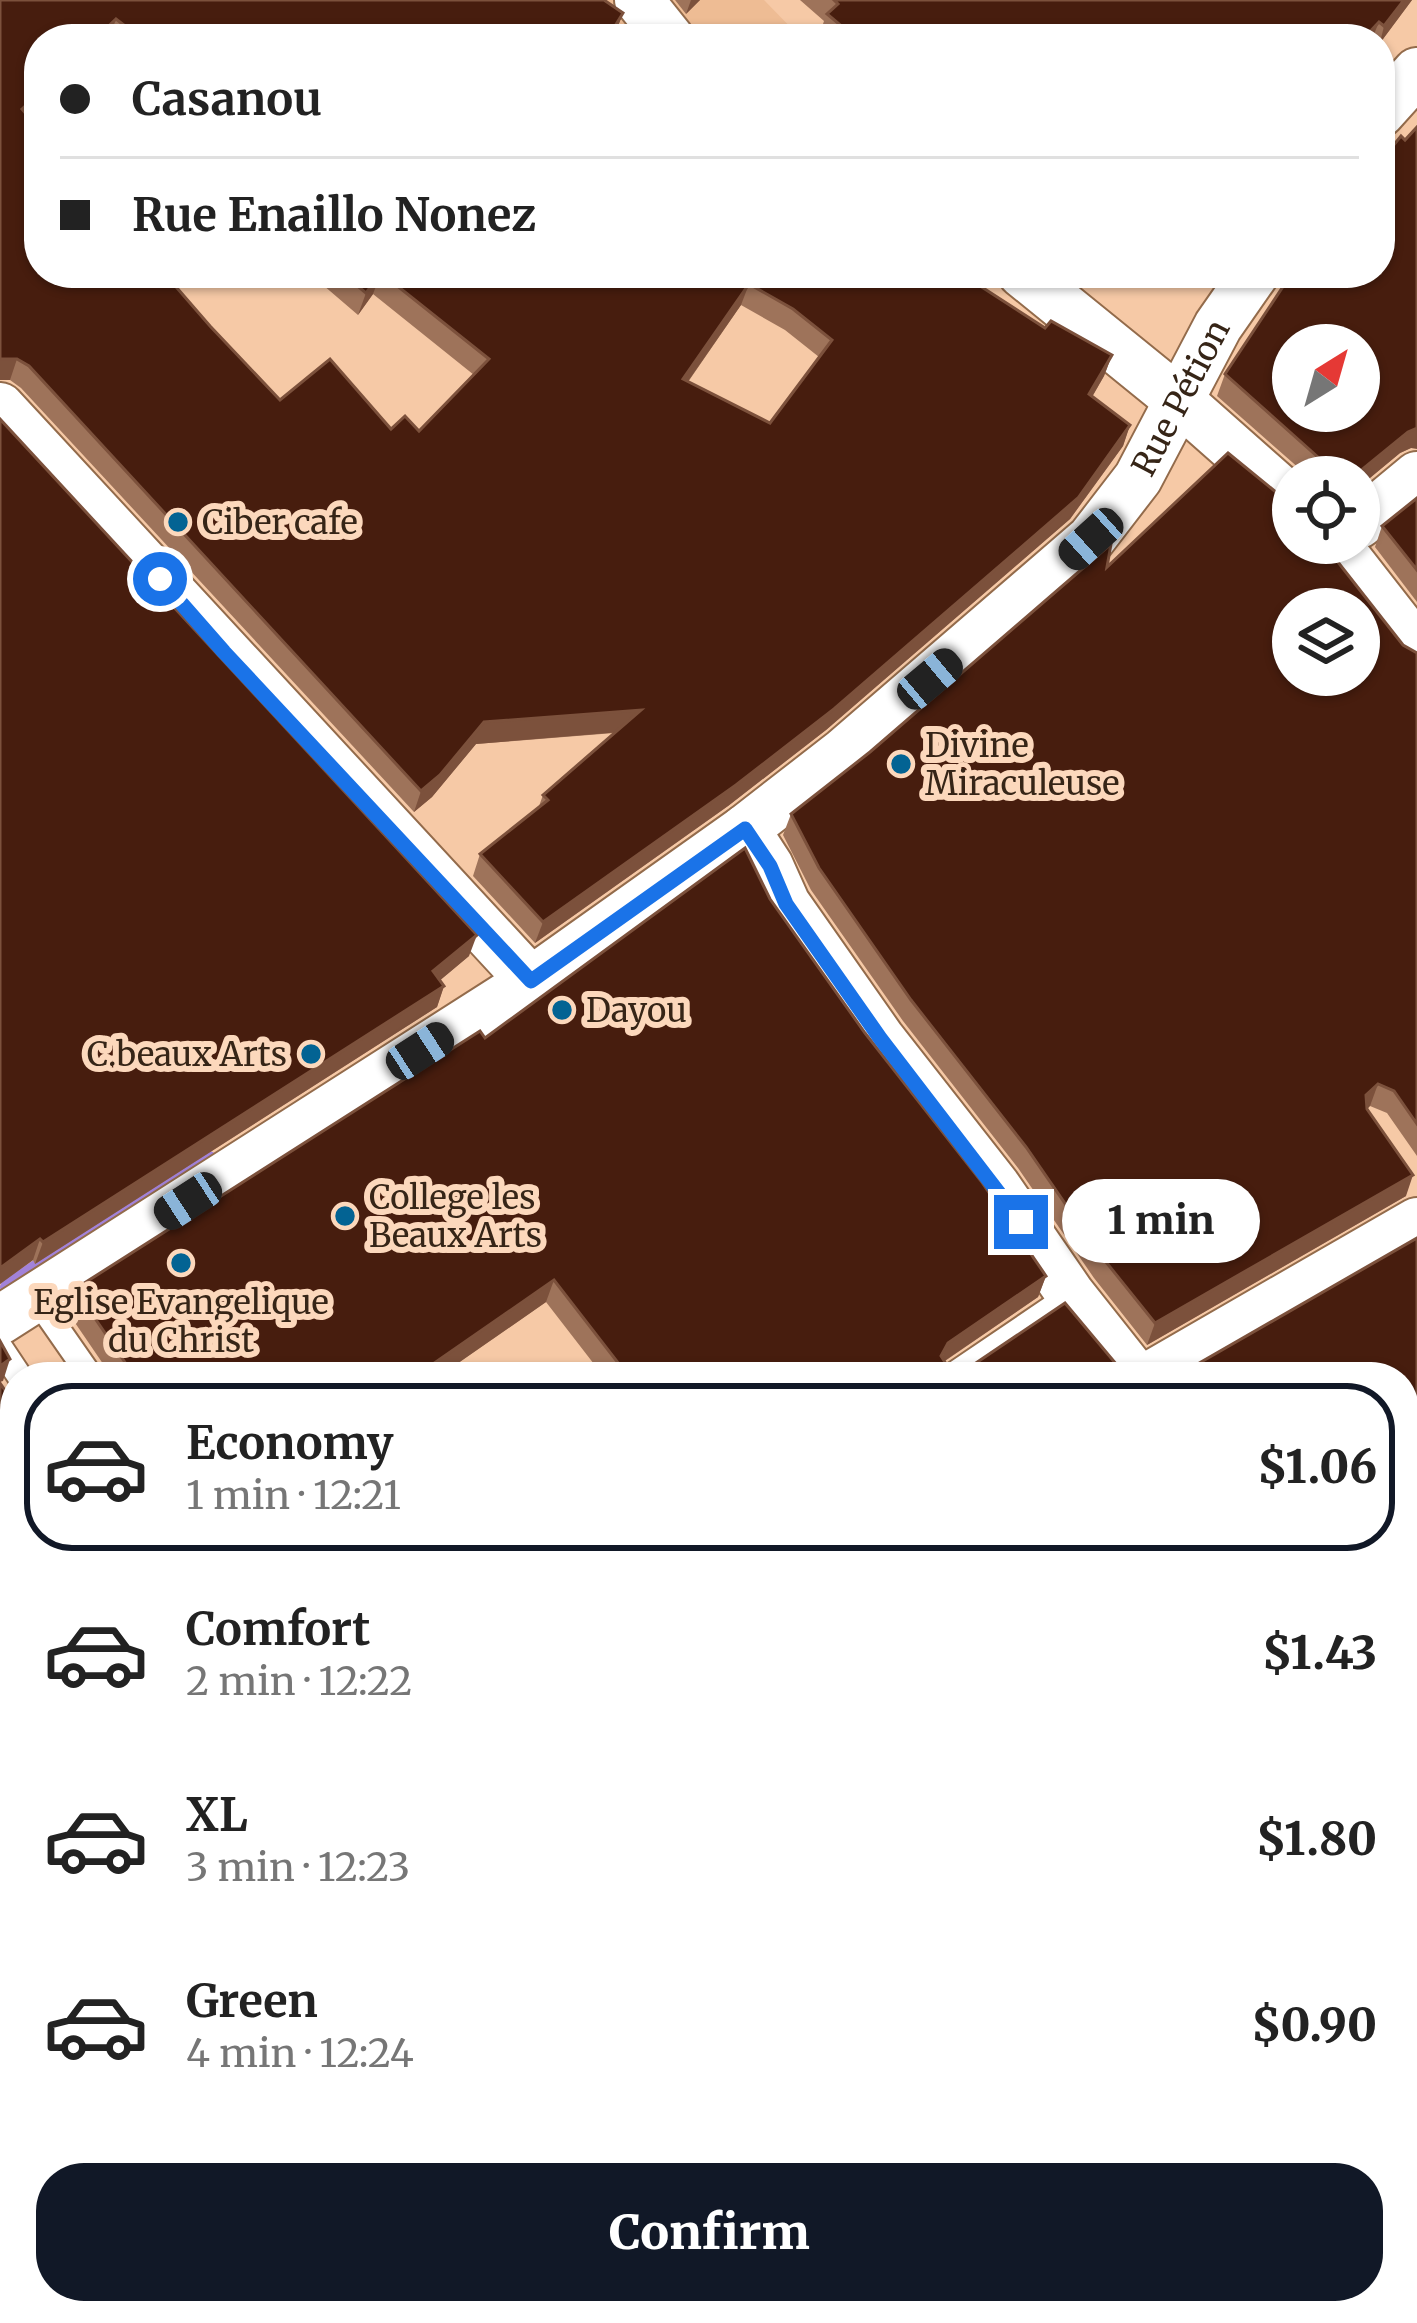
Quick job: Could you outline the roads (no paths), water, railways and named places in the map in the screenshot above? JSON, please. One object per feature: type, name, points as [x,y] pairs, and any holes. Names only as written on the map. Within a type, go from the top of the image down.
[{"type":"street","points":[[639,0],[658,24]]},
{"type":"street","points":[[1395,96],[1417,72]]},
{"type":"street","points":[[1041,288],[1181,401],[1272,482]]},
{"type":"street","name":"Rue Pétion","points":[[9,1316],[531,981],[745,829],[844,752],[1091,539],[1138,478],[1218,326],[1245,288]]},
{"type":"street","points":[[0,407],[531,981]]},
{"type":"street","points":[[1380,507],[1417,476]]},
{"type":"street","points":[[1352,564],[1417,648]]},
{"type":"street","points":[[745,829],[770,866],[786,904],[880,1038],[1124,1362]]},
{"type":"street","points":[[1174,1362],[1417,1222]]},
{"type":"lane","points":[[972,1362],[1071,1295]]},
{"type":"lane","points":[[9,1316],[17,1362]]},
{"type":"lane","points":[[9,1316],[71,1362]]},
{"type":"waterway","points":[[8,1287],[143,1196],[209,1159]]},
{"type":"place","name":"Ciber cafe","points":[[178,522]]},
{"type":"place","name":"Divine Miraculeuse","points":[[901,764]]},
{"type":"place","name":"Dayou","points":[[562,1010]]},
{"type":"place","name":"C.beaux Arts","points":[[311,1054]]},
{"type":"place","name":"College les Beaux Arts","points":[[345,1216]]},
{"type":"place","name":"Eglise Evangelique du Christ","points":[[181,1263]]}]
